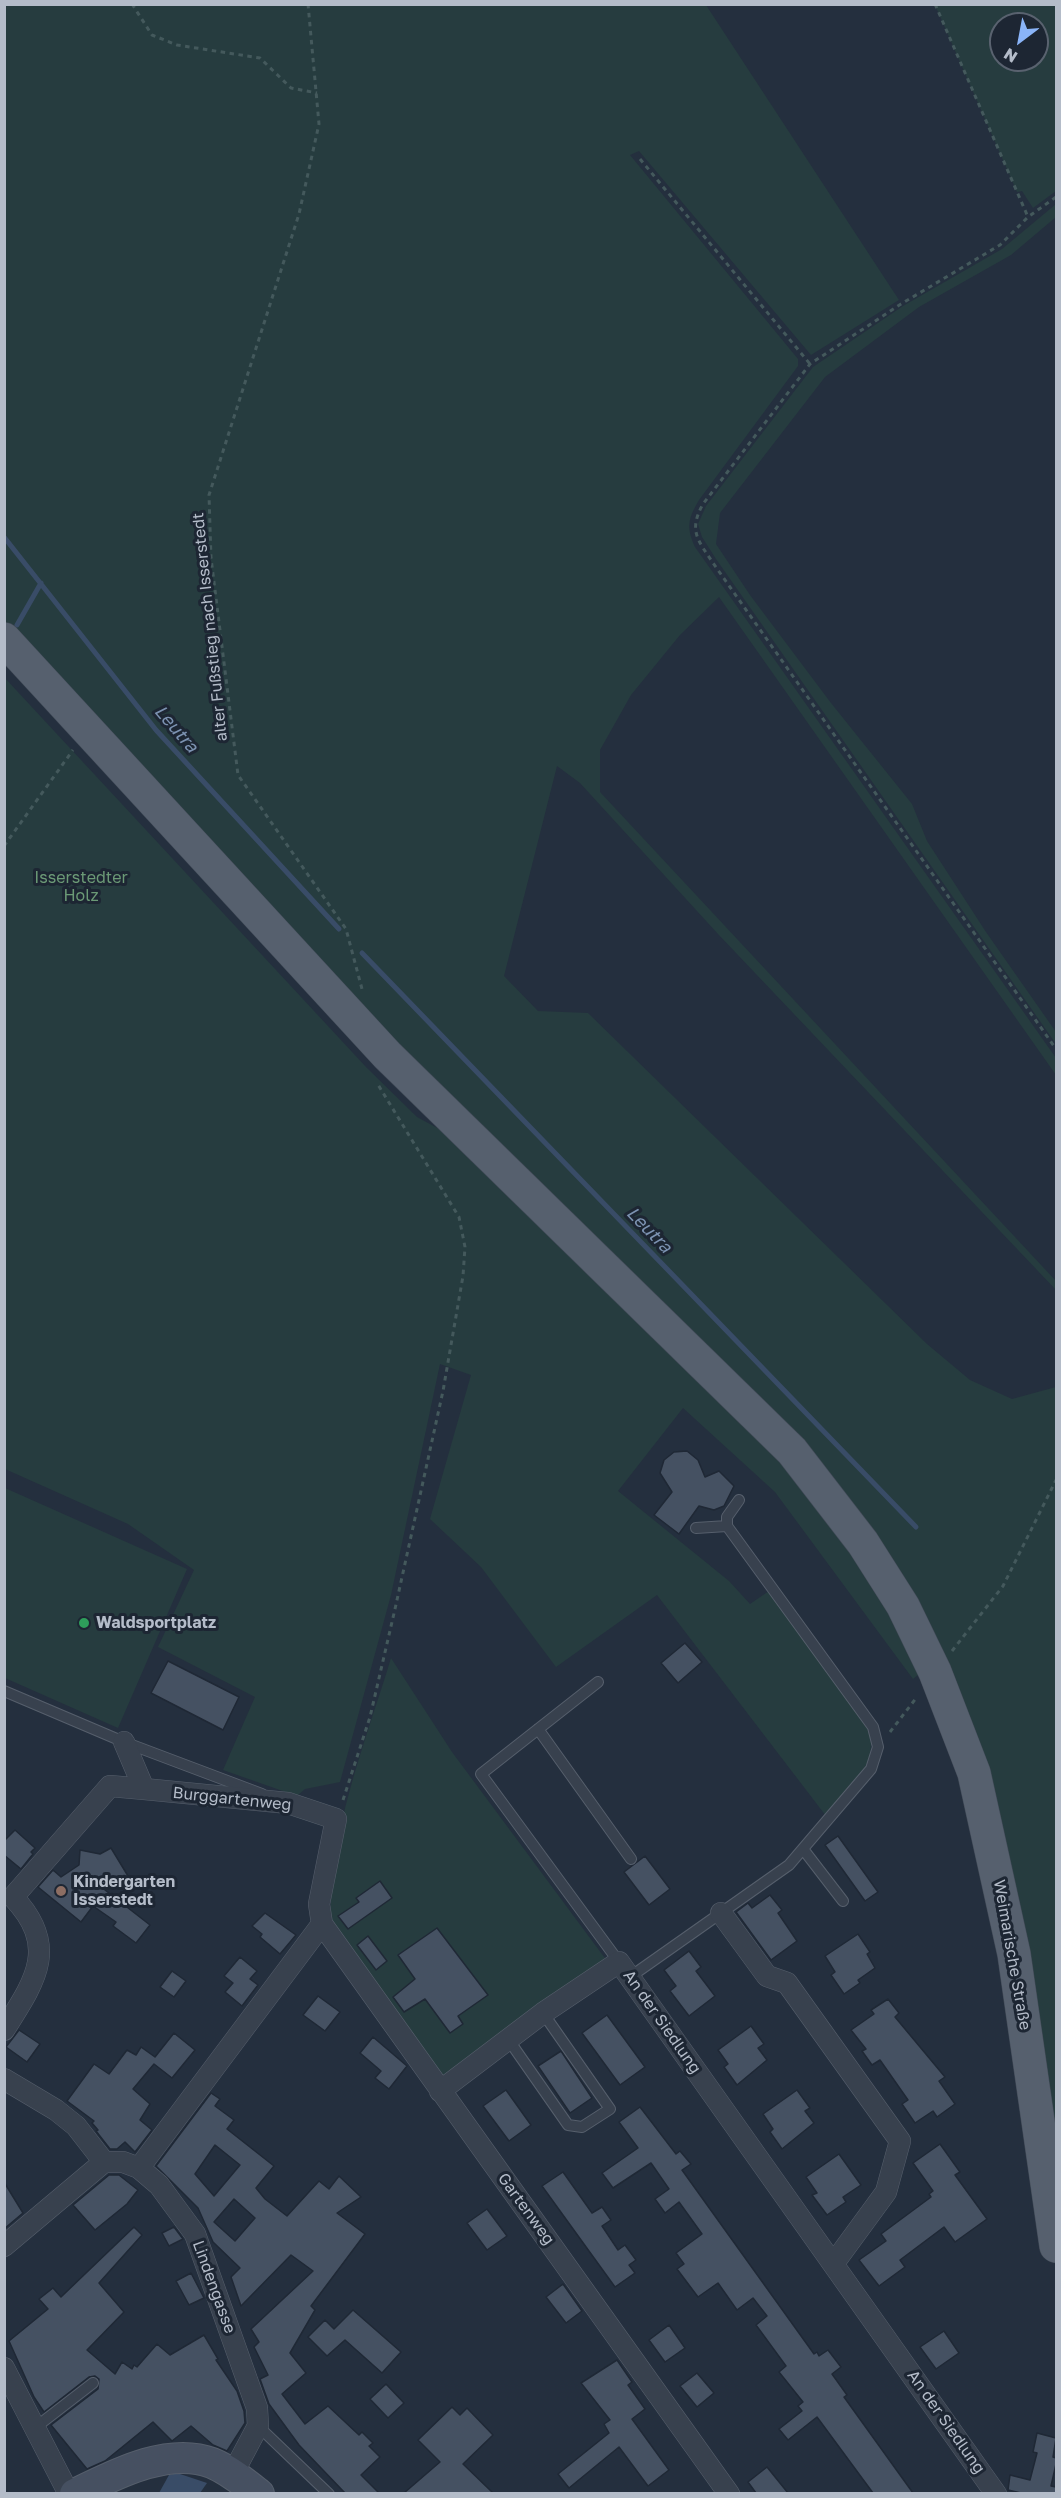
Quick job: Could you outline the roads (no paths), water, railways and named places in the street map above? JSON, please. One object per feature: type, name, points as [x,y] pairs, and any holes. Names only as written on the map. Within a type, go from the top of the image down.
[{"type":"main road","name":"Weimarische Straße","points":[[4,639],[387,1055],[792,1451],[863,1543],[903,1606],[935,1672],[974,1773],[1014,1954],[1056,2246]]},
{"type":"main road","points":[[95,2490],[138,2467],[181,2459],[212,2463],[259,2493]]},
{"type":"street","points":[[124,1742],[144,1789]]},
{"type":"street","name":"Burggartenweg","points":[[4,2030],[31,1987],[41,1958],[37,1934],[26,1911],[13,1897],[110,1786],[288,1803],[328,1815],[318,1904],[322,1924]]},
{"type":"street","points":[[721,1913],[767,1976],[787,1983],[900,2141],[886,2192],[834,2263]]},
{"type":"street","points":[[139,2169],[322,1924]]},
{"type":"street","name":"Gartenweg","points":[[322,1924],[729,2493]]},
{"type":"street","name":"An der Siedlung","points":[[440,2091],[543,2013],[625,1969],[996,2493]]},
{"type":"street","points":[[4,2079],[56,2110],[76,2126],[104,2162],[4,2246]]},
{"type":"street","name":"Lindengasse","points":[[104,2162],[123,2162],[139,2169],[159,2186],[195,2234],[257,2408],[258,2426]]},
{"type":"street","points":[[4,2368],[69,2493]]},
{"type":"street","points":[[232,2475],[258,2426]]},
{"type":"lane","points":[[598,1682],[481,1774],[625,1969],[721,1913],[789,1865],[871,1769],[878,1747],[873,1727],[727,1526],[727,1517],[738,1500]]},
{"type":"lane","points":[[696,1528],[727,1526]]},
{"type":"lane","points":[[4,1691],[124,1742],[288,1803]]},
{"type":"lane","points":[[538,1729],[631,1859]]},
{"type":"lane","points":[[803,1849],[843,1901]]},
{"type":"lane","points":[[508,2039],[568,2125],[582,2127],[610,2109],[543,2013]]},
{"type":"lane","points":[[36,2427],[93,2383]]},
{"type":"lane","points":[[258,2426],[329,2493]]},
{"type":"water","points":[[177,2473],[207,2483],[200,2493],[159,2493],[169,2475]]},
{"type":"waterway","name":"Leutra","points":[[4,537],[156,730],[339,929]]},
{"type":"waterway","points":[[17,625],[41,583]]},
{"type":"waterway","name":"Leutra","points":[[362,953],[916,1527]]},
{"type":"place","name":"Waldsportplatz","points":[[84,1623]]},
{"type":"place","name":"Kindergarten Isserstedt","points":[[61,1891]]},
{"type":"park label","name":"Isserstedter Holz","points":[[81,887]]}]
